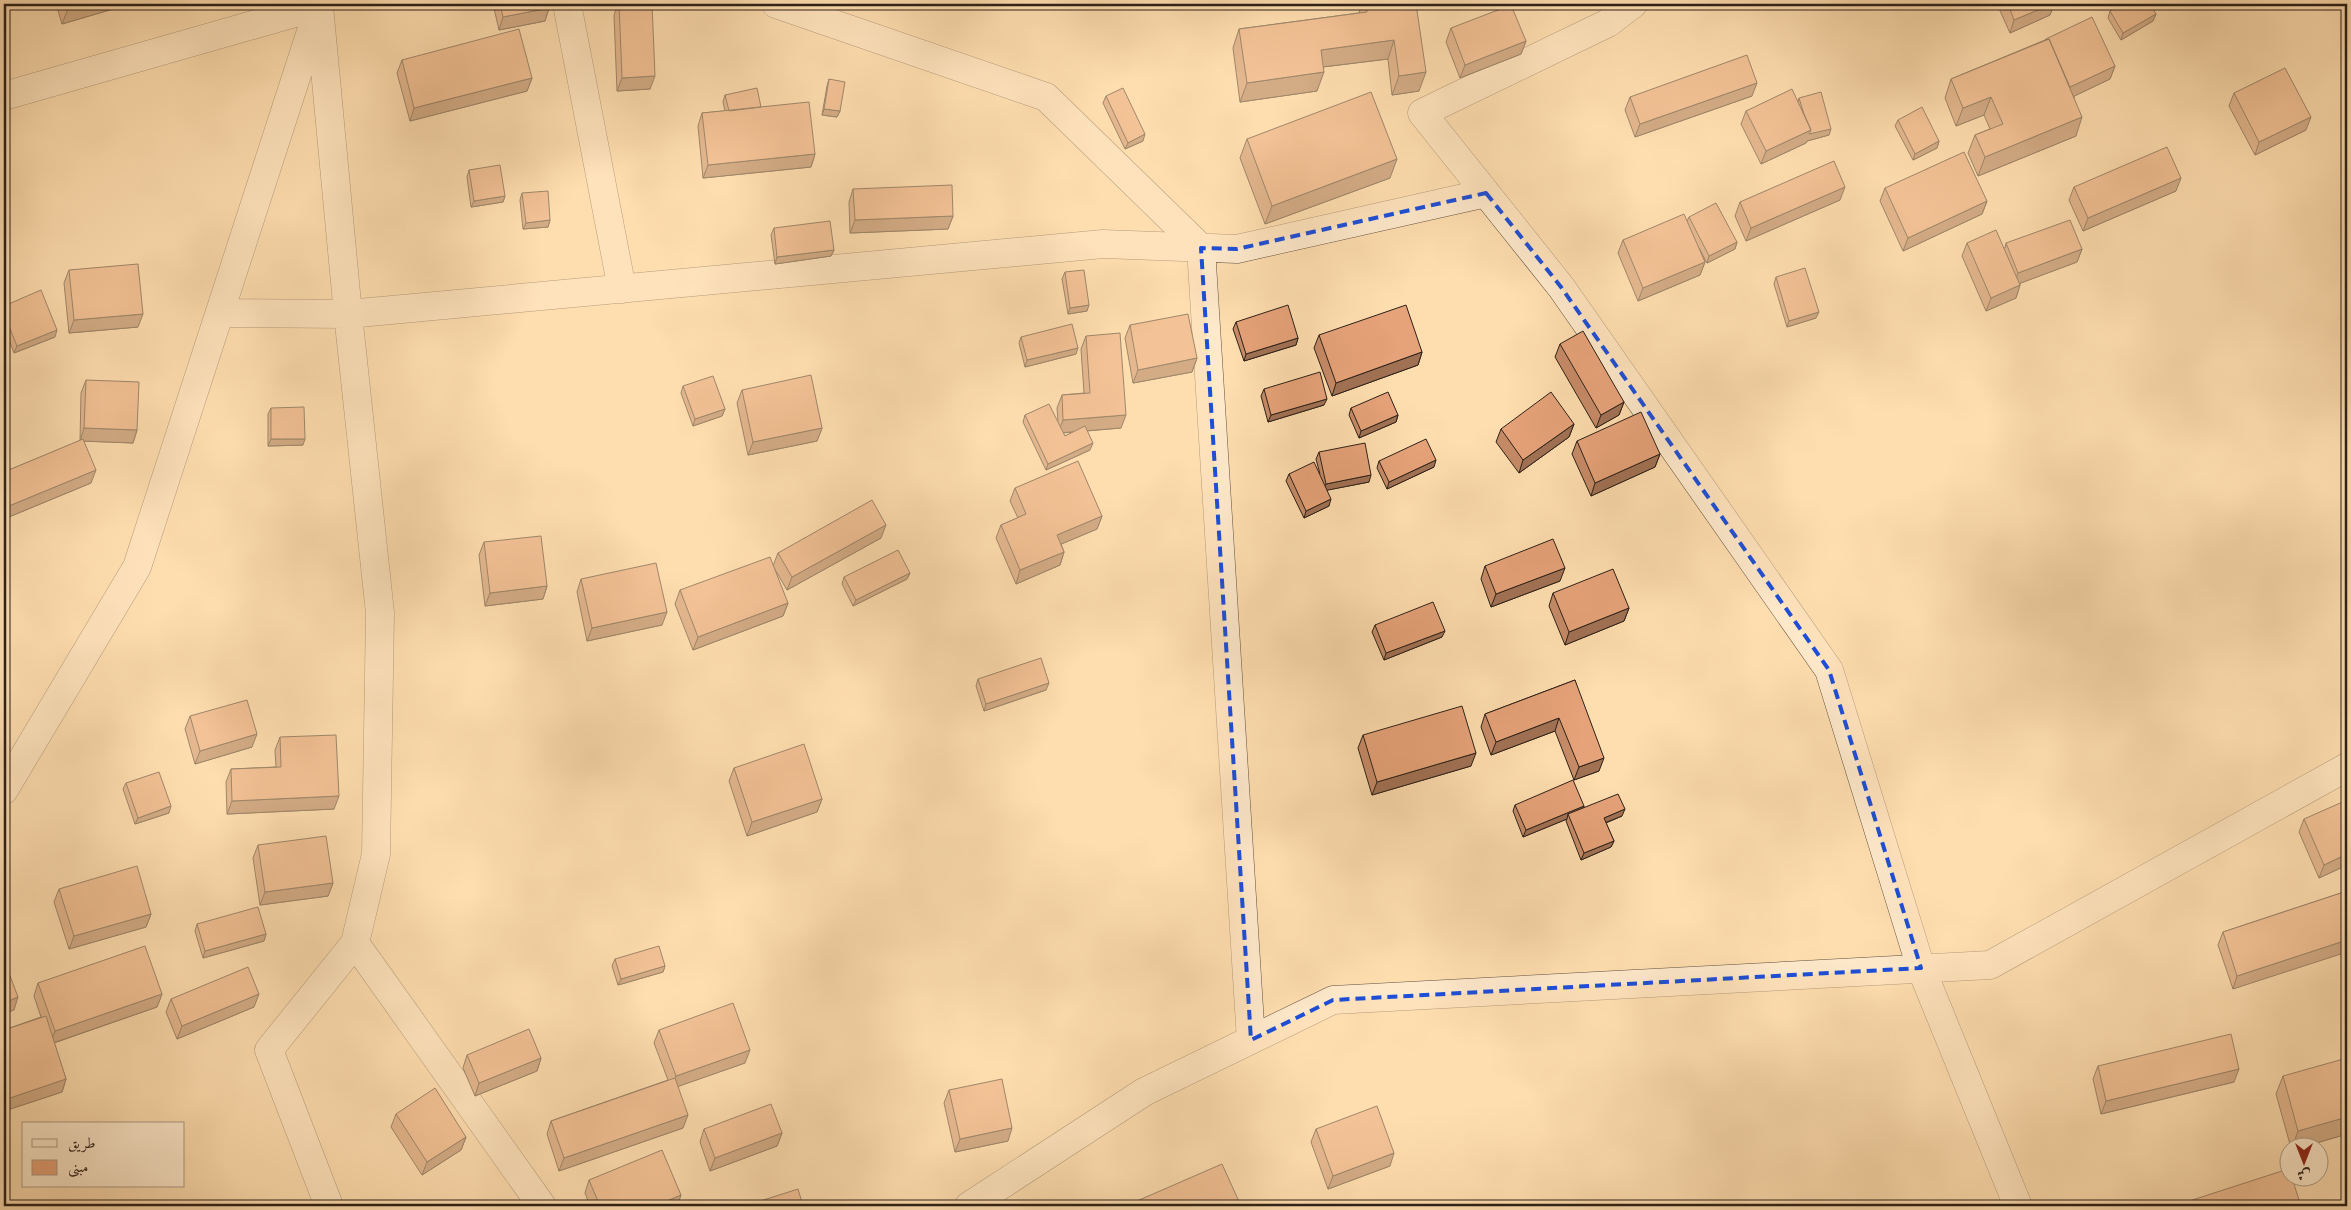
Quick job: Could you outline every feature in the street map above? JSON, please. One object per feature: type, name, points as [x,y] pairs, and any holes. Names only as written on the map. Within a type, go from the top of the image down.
[{"type":"street","points":[[567,4],[622,289]]},
{"type":"street","points":[[776,4],[1046,97],[1201,248],[1251,1040]]},
{"type":"street","points":[[1633,4],[1603,13],[1422,113],[1561,287],[1829,670],[1920,968],[2018,1206]]},
{"type":"street","points":[[4,96],[319,5]]},
{"type":"street","points":[[4,790],[137,567],[319,5]]},
{"type":"street","points":[[319,5],[348,314],[380,613],[376,854],[355,943],[269,1050],[329,1206]]},
{"type":"street","points":[[220,313],[348,314],[1103,244],[1236,249],[1486,193]]},
{"type":"street","points":[[969,1206],[1144,1092],[1333,1000],[1990,965],[2347,767]]},
{"type":"street","points":[[355,943],[542,1206]]},
{"type":"highlighted area","points":[[1486,193],[1561,287],[1829,670],[1921,968],[1333,1000],[1251,1040],[1201,248],[1237,249]]},
{"type":"building","points":[[500,4],[549,4],[549,8],[503,17]]},
{"type":"building","points":[[619,4],[652,4],[655,76],[622,78]]},
{"type":"building","points":[[1366,4],[1416,4],[1426,72],[1399,76],[1394,40],[1321,50],[1324,72],[1247,83],[1239,29],[1367,12]]},
{"type":"building","points":[[2008,4],[2052,4],[2014,20]]},
{"type":"building","points":[[2123,4],[2150,4],[2156,14],[2123,33],[2110,11]]},
{"type":"building","points":[[1511,5],[1526,41],[1465,65],[1451,28]]},
{"type":"building","points":[[2092,17],[2115,66],[2070,87],[2049,39],[2046,39]]},
{"type":"building","points":[[519,29],[532,78],[414,108],[402,60]]},
{"type":"building","points":[[2049,39],[2082,117],[1985,157],[1975,135],[2003,124],[1991,97],[1963,108],[1951,79]]},
{"type":"building","points":[[1747,55],[1757,83],[1640,124],[1630,97]]},
{"type":"building","points":[[2285,68],[2311,117],[2259,142],[2234,93]]},
{"type":"building","points":[[829,79],[845,82],[840,111],[824,109]]},
{"type":"building","points":[[757,88],[761,107],[729,111],[725,95]]},
{"type":"building","points":[[1123,88],[1145,134],[1128,143],[1106,96]]},
{"type":"building","points":[[1792,89],[1811,130],[1766,151],[1746,111]]},
{"type":"building","points":[[1371,92],[1397,159],[1272,206],[1247,139]]},
{"type":"building","points":[[1821,92],[1831,129],[1809,134],[1811,130],[1799,98]]},
{"type":"building","points":[[809,102],[815,154],[708,165],[702,113]]},
{"type":"building","points":[[1922,107],[1939,141],[1915,154],[1898,120]]},
{"type":"building","points":[[2167,147],[2181,178],[2088,218],[2074,187]]},
{"type":"building","points":[[1964,152],[1987,201],[1908,238],[1885,188]]},
{"type":"building","points":[[1834,161],[1845,187],[1751,228],[1740,202]]},
{"type":"building","points":[[500,165],[505,196],[474,201],[469,170]]},
{"type":"building","points":[[952,185],[953,216],[855,220],[853,189]]},
{"type":"building","points":[[548,191],[550,220],[526,223],[522,193]]},
{"type":"building","points":[[1716,203],[1737,242],[1709,256],[1689,217]]},
{"type":"building","points":[[1684,214],[1705,262],[1643,288],[1623,240]]},
{"type":"building","points":[[2070,220],[2082,249],[2018,273],[2006,243]]},
{"type":"building","points":[[830,221],[834,250],[777,257],[774,228]]},
{"type":"building","points":[[1996,230],[2020,285],[1991,298],[1967,243]]},
{"type":"building","points":[[138,264],[143,314],[74,320],[69,270]]},
{"type":"building","points":[[1805,268],[1819,312],[1789,321],[1776,277]]},
{"type":"building","points":[[1084,270],[1089,305],[1070,308],[1065,272]]},
{"type":"building","points":[[41,290],[57,330],[17,346],[4,314],[4,306]]},
{"type":"building","points":[[1288,305],[1298,338],[1246,354],[1236,322]]},
{"type":"building","points":[[1406,305],[1422,352],[1336,383],[1319,335]]},
{"type":"building","points":[[1188,314],[1197,358],[1138,370],[1130,325]]},
{"type":"building","points":[[1072,324],[1078,348],[1027,360],[1021,337]]},
{"type":"building","points":[[1583,331],[1624,402],[1601,415],[1560,344]]},
{"type":"building","points":[[1120,333],[1126,415],[1063,420],[1062,395],[1090,393],[1086,336]]},
{"type":"building","points":[[1320,372],[1327,399],[1271,415],[1264,389]]},
{"type":"building","points":[[811,375],[822,428],[753,442],[742,390]]},
{"type":"building","points":[[713,376],[725,409],[695,419],[683,386]]},
{"type":"building","points":[[86,380],[139,382],[137,430],[84,428]]},
{"type":"building","points":[[1388,392],[1398,415],[1361,431],[1351,408]]},
{"type":"building","points":[[1551,392],[1574,424],[1523,460],[1501,429]]},
{"type":"building","points":[[1049,404],[1065,436],[1085,426],[1093,443],[1048,464],[1025,415]]},
{"type":"building","points":[[304,407],[305,439],[271,439],[271,408]]},
{"type":"building","points":[[1641,412],[1660,454],[1595,483],[1577,441]]},
{"type":"building","points":[[83,439],[96,470],[4,508],[4,472]]},
{"type":"building","points":[[1426,439],[1436,460],[1389,482],[1379,461]]},
{"type":"building","points":[[1365,443],[1371,475],[1326,484],[1319,452]]},
{"type":"building","points":[[1078,461],[1102,516],[1057,535],[1064,552],[1020,570],[1001,525],[1026,514],[1015,488]]},
{"type":"building","points":[[1314,462],[1331,499],[1306,511],[1289,474]]},
{"type":"building","points":[[872,500],[886,525],[792,577],[778,553]]},
{"type":"building","points":[[541,536],[547,586],[490,593],[484,542]]},
{"type":"building","points":[[1553,539],[1565,568],[1496,594],[1485,566]]},
{"type":"building","points":[[898,550],[910,573],[856,600],[844,577]]},
{"type":"building","points":[[770,557],[788,603],[698,637],[680,590]]},
{"type":"building","points":[[656,563],[667,612],[592,628],[581,579]]},
{"type":"building","points":[[1613,569],[1629,608],[1569,632],[1553,593]]},
{"type":"building","points":[[1433,602],[1445,631],[1386,653],[1375,625]]},
{"type":"building","points":[[1041,658],[1049,683],[986,704],[978,679]]},
{"type":"building","points":[[1575,680],[1604,758],[1579,767],[1559,718],[1496,742],[1485,714]]},
{"type":"building","points":[[247,700],[257,734],[200,751],[190,716]]},
{"type":"building","points":[[1462,706],[1476,753],[1377,782],[1363,735]]},
{"type":"building","points":[[336,735],[339,796],[232,801],[231,769],[281,767],[280,737]]},
{"type":"building","points":[[804,744],[822,799],[752,822],[734,768]]},
{"type":"building","points":[[159,772],[171,806],[138,818],[126,783]]},
{"type":"building","points":[[1573,780],[1584,806],[1526,830],[1515,805]]},
{"type":"building","points":[[1618,794],[1625,809],[1604,818],[1614,841],[1584,853],[1568,814]]},
{"type":"building","points":[[2347,800],[2347,854],[2324,865],[2304,819]]},
{"type":"building","points":[[326,836],[333,883],[265,892],[258,845]]},
{"type":"building","points":[[137,866],[151,914],[74,936],[59,889]]},
{"type":"building","points":[[2347,891],[2347,940],[2237,976],[2223,932]]},
{"type":"building","points":[[258,907],[266,934],[205,951],[197,924]]},
{"type":"building","points":[[145,946],[162,994],[55,1031],[38,983]]},
{"type":"building","points":[[659,946],[665,966],[621,979],[615,959]]},
{"type":"building","points":[[4,960],[18,997],[4,1003]]},
{"type":"building","points":[[248,967],[259,994],[182,1026],[171,999]]},
{"type":"building","points":[[733,1003],[750,1050],[676,1076],[659,1030]]},
{"type":"building","points":[[46,1016],[66,1079],[4,1100],[4,1068],[8,1067],[4,1052],[4,1030]]},
{"type":"building","points":[[529,1029],[541,1058],[479,1083],[467,1055]]},
{"type":"building","points":[[2231,1034],[2239,1069],[2106,1101],[2098,1066]]},
{"type":"building","points":[[2347,1058],[2347,1117],[2298,1131],[2283,1076]]},
{"type":"building","points":[[675,1078],[688,1115],[564,1158],[551,1121]]},
{"type":"building","points":[[1002,1079],[1012,1128],[960,1139],[949,1090]]},
{"type":"building","points":[[435,1088],[466,1137],[427,1162],[396,1114]]},
{"type":"building","points":[[771,1104],[782,1133],[715,1158],[704,1129]]},
{"type":"building","points":[[1377,1106],[1394,1153],[1333,1176],[1316,1129]]},
{"type":"building","points":[[662,1150],[681,1195],[655,1206],[600,1206],[589,1180]]},
{"type":"building","points":[[1222,1164],[1241,1206],[1130,1206],[1130,1204]]},
{"type":"building","points":[[2278,1172],[2278,1188],[2295,1188],[2301,1206],[2174,1206]]},
{"type":"building","points":[[798,1189],[803,1206],[751,1206],[751,1204]]}]
